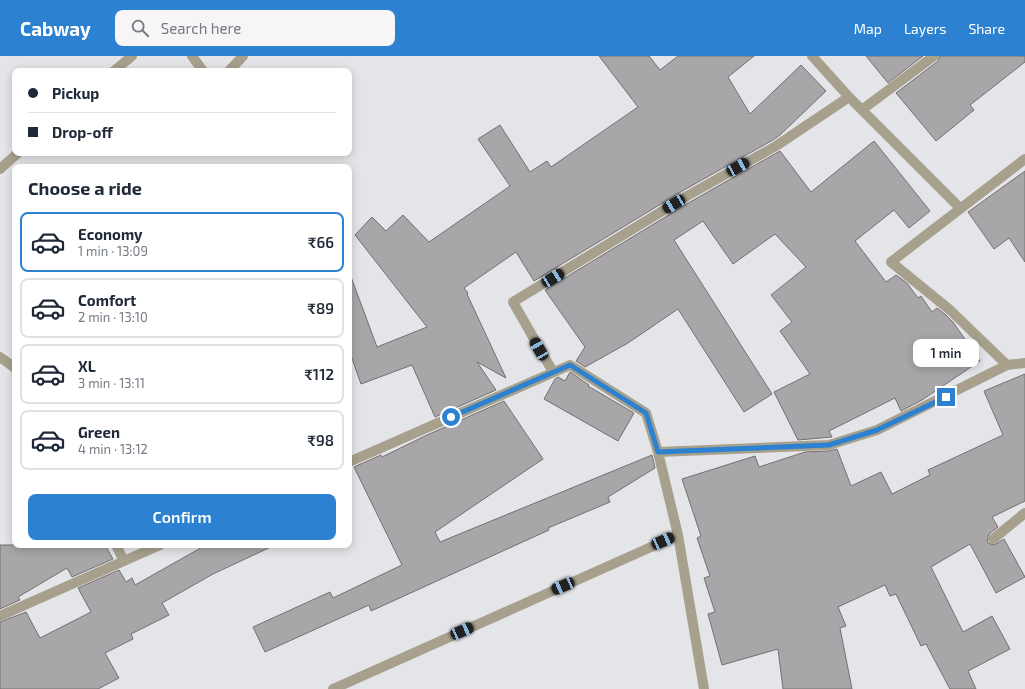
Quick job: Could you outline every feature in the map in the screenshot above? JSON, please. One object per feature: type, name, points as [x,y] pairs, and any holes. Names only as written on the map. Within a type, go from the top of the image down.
[{"type":"street","points":[[118,68],[132,56]]},
{"type":"street","points":[[192,56],[201,68]]},
{"type":"street","points":[[232,68],[243,56]]},
{"type":"street","points":[[812,56],[849,97],[863,109],[960,208]]},
{"type":"street","points":[[863,109],[934,56]]},
{"type":"street","points":[[552,372],[513,302],[688,196],[776,146],[849,97]]},
{"type":"street","points":[[0,169],[15,156]]},
{"type":"street","points":[[1007,366],[950,310],[891,262],[1025,159]]},
{"type":"street","points":[[0,357],[12,366]]},
{"type":"street","points":[[658,452],[829,445],[877,430],[1007,366],[1025,363]]},
{"type":"street","points":[[352,461],[570,365],[646,413],[658,452],[678,535],[704,689]]},
{"type":"street","points":[[993,539],[1025,513]]},
{"type":"street","points":[[333,689],[678,535]]},
{"type":"street","points":[[118,548],[124,561]]},
{"type":"street","points":[[0,616],[153,548]]},
{"type":"building","points":[[599,56],[649,56],[660,70],[678,56],[754,56],[728,77],[750,114],[801,65],[826,91],[773,140],[684,190],[534,281],[516,252],[464,288],[468,293],[467,294],[506,378],[477,362],[496,390],[435,417],[412,365],[361,384],[352,358],[352,280],[377,347],[427,327],[355,235],[372,217],[386,231],[403,215],[429,242],[510,186],[478,139],[500,125],[530,172],[547,161],[551,167],[638,107]]},
{"type":"building","points":[[866,56],[923,56],[888,83]]},
{"type":"building","points":[[940,56],[1025,56],[1025,62],[970,105],[974,110],[936,141],[896,93],[938,61]]},
{"type":"building","points":[[874,141],[930,211],[909,228],[894,210],[855,241],[886,282],[896,275],[907,283],[918,298],[921,296],[932,312],[937,308],[946,315],[953,322],[980,361],[922,400],[901,411],[895,398],[829,431],[832,437],[798,440],[774,392],[810,374],[780,331],[792,322],[771,295],[806,267],[775,234],[733,264],[703,221],[674,240],[772,394],[744,412],[678,309],[628,343],[585,367],[576,361],[585,347],[545,290],[690,202],[780,151],[811,192]]},
{"type":"building","points":[[1025,171],[1025,262],[1009,238],[994,249],[968,212]]},
{"type":"building","points":[[570,372],[589,385],[588,386],[634,413],[618,441],[544,399],[555,379],[558,377],[565,381]]},
{"type":"building","points":[[1025,374],[1025,501],[992,517],[998,527],[989,534],[987,540],[988,543],[994,545],[1004,539],[1025,577],[996,593],[970,544],[931,567],[963,632],[992,616],[1010,649],[968,671],[976,689],[950,689],[926,644],[921,646],[896,594],[890,596],[885,585],[838,607],[846,626],[840,628],[852,689],[783,689],[778,649],[722,665],[708,614],[715,612],[704,578],[710,576],[697,538],[701,536],[682,479],[755,456],[759,467],[805,452],[829,451],[837,449],[851,486],[881,472],[892,494],[930,475],[928,470],[1003,435],[984,391]]},
{"type":"building","points":[[504,401],[543,459],[435,532],[440,542],[652,455],[655,468],[608,497],[610,502],[548,528],[549,530],[371,611],[369,605],[265,652],[253,627],[330,592],[333,598],[402,565],[354,467],[381,455],[382,457],[427,435]]},
{"type":"building","points":[[0,545],[12,545],[12,548],[107,548],[113,559],[72,577],[67,568],[18,597],[20,600],[0,609]]},
{"type":"building","points":[[201,548],[269,548],[213,574],[162,603],[169,615],[131,634],[133,639],[105,653],[119,678],[98,689],[0,689],[0,622],[26,612],[40,638],[91,612],[78,588],[119,570],[126,582],[132,578],[135,585]]},
{"type":"route","points":[[451,417],[570,365],[646,413],[658,452],[829,445],[877,430],[946,397]]}]
